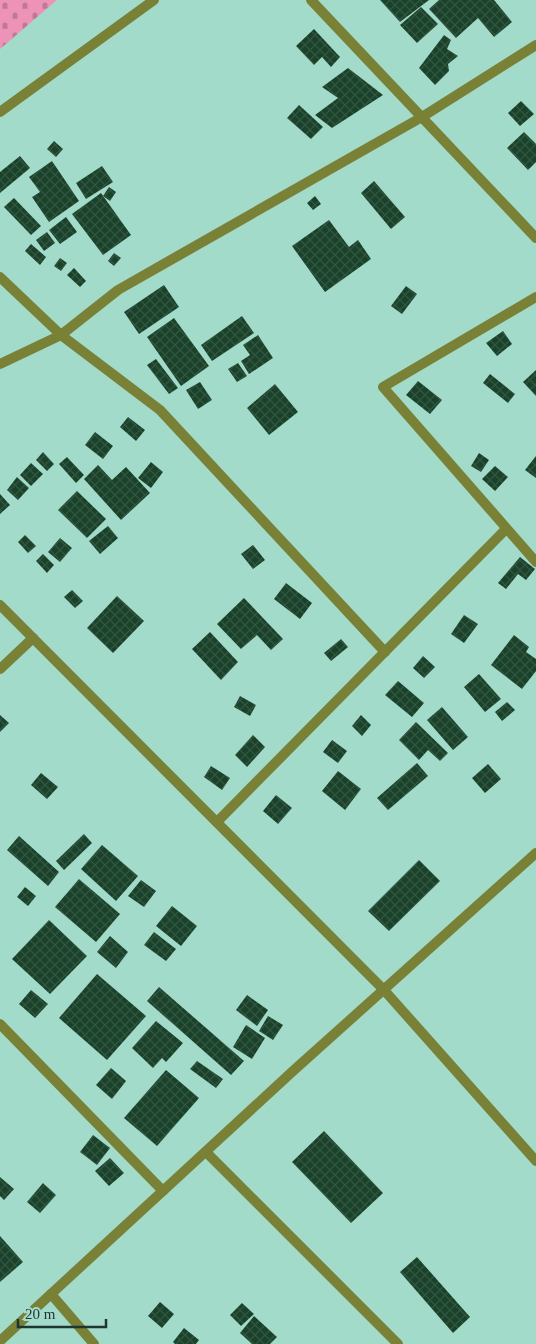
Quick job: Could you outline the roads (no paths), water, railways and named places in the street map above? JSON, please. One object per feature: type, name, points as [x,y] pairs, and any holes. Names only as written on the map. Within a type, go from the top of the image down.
[{"type":"street","points":[[0,112],[154,0]]},
{"type":"street","points":[[311,0],[536,238]]},
{"type":"street","points":[[0,364],[61,335],[118,290],[422,117],[536,45]]},
{"type":"street","points":[[0,277],[61,335],[160,410],[385,652]]},
{"type":"street","points":[[536,297],[383,387],[536,562]]},
{"type":"street","points":[[217,822],[506,529]]},
{"type":"street","points":[[0,605],[384,990],[536,1161]]},
{"type":"street","points":[[0,669],[33,638]]},
{"type":"street","points":[[0,1341],[536,853]]},
{"type":"street","points":[[0,1024],[163,1191]]},
{"type":"street","points":[[206,1152],[398,1344]]},
{"type":"street","points":[[51,1294],[94,1344]]}]
